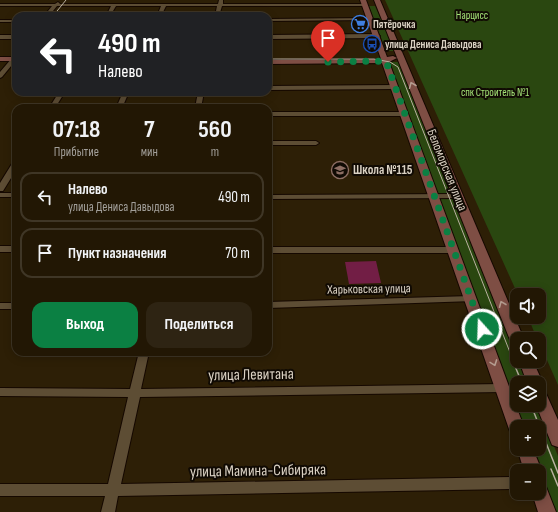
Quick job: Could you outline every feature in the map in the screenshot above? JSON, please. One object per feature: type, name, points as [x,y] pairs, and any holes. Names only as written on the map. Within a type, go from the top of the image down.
[{"type":"main road","points":[[364,2],[378,2]]},
{"type":"main road","name":"Беломорская улица","points":[[364,2],[514,420]]},
{"type":"main road","name":"Беломорская улица","points":[[378,2],[514,332]]},
{"type":"main road","points":[[272,62],[386,61],[400,56]]},
{"type":"main road","points":[[0,59],[12,59]]},
{"type":"main road","points":[[546,411],[558,440]]},
{"type":"main road","points":[[543,500],[548,512]]},
{"type":"street","points":[[49,12],[60,0]]},
{"type":"street","points":[[0,6],[114,6],[281,2],[364,2]]},
{"type":"street","points":[[161,12],[164,5]]},
{"type":"street","points":[[110,12],[114,6]]},
{"type":"street","points":[[272,20],[370,20]]},
{"type":"street","points":[[0,21],[12,21]]},
{"type":"street","points":[[272,37],[377,36]]},
{"type":"street","points":[[0,37],[12,37]]},
{"type":"street","points":[[0,76],[12,60]]},
{"type":"street","points":[[272,88],[395,87]]},
{"type":"street","points":[[272,114],[405,114]]},
{"type":"street","points":[[272,143],[316,143]]},
{"type":"street","points":[[0,189],[12,170]]},
{"type":"street","points":[[0,195],[12,196]]},
{"type":"street","points":[[272,197],[458,196]]},
{"type":"street","points":[[0,249],[12,249]]},
{"type":"street","points":[[272,250],[453,250]]},
{"type":"street","name":"Харьковская улица","points":[[272,304],[471,300]]},
{"type":"street","points":[[0,306],[12,306]]},
{"type":"street","points":[[108,512],[143,356]]},
{"type":"street","name":"улица Левитана","points":[[0,392],[135,393],[503,388]]},
{"type":"street","name":"улица Мамина-Сибиряка","points":[[0,490],[113,490],[510,483]]},
{"type":"green space","name":"спк Строитель №1","points":[[385,0],[558,0],[558,385],[546,358],[546,332],[534,332],[531,324],[546,324],[546,288],[515,288]]},
{"type":"green space","points":[[369,6],[375,6],[395,51],[386,51]]},
{"type":"green space","points":[[390,62],[401,62],[452,194],[437,194]]},
{"type":"green space","points":[[438,199],[455,199],[510,336],[510,368],[523,368],[526,376],[510,376],[510,394]]},
{"type":"green space","points":[[516,412],[540,412],[543,420],[519,420]]},
{"type":"green space","points":[[546,427],[558,456],[558,512],[553,512],[546,494],[546,464],[536,464],[533,456],[546,456]]},
{"type":"building","points":[[376,261],[381,283],[349,284],[345,262]]},
{"type":"tram line","points":[[56,12],[66,0]]},
{"type":"tram line","points":[[272,59],[374,59],[390,62],[398,67],[510,352]]},
{"type":"tram line","points":[[516,368],[519,376]]},
{"type":"tram line","points":[[534,412],[558,473]]},
{"type":"tram line","points":[[551,469],[558,486]]},
{"type":"place","name":"Пятёрочка","points":[[360,24]]},
{"type":"place","name":"улица Дениса Давыдова","points":[[372,44]]},
{"type":"place","name":"Школа №115","points":[[340,170]]},
{"type":"route","points":[[328,62],[386,61],[482,329]]},
{"type":"park label","name":"Нарцисс","points":[[472,15]]}]
